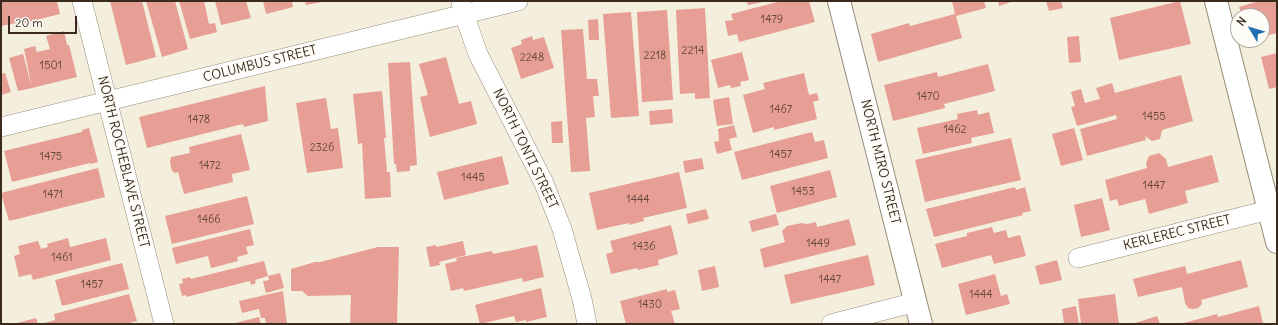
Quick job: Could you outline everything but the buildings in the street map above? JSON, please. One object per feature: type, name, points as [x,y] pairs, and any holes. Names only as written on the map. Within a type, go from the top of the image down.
[{"type":"street","name":"NORTH ROCHEBLAVE STREET","points":[[82,1],[164,324]]},
{"type":"street","name":"COLUMBUS STREET","points":[[1,127],[108,102],[462,7],[518,1]]},
{"type":"street","name":"NORTH MIRO STREET","points":[[839,1],[921,324]]},
{"type":"street","points":[[1216,1],[1273,209],[1277,242]]},
{"type":"street","name":"NORTH TONTI STREET","points":[[462,7],[478,54],[543,181],[562,228],[582,299],[587,324]]},
{"type":"street","name":"KERLEREC STREET","points":[[1078,258],[1273,209]]},
{"type":"street","points":[[831,324],[916,302]]}]
